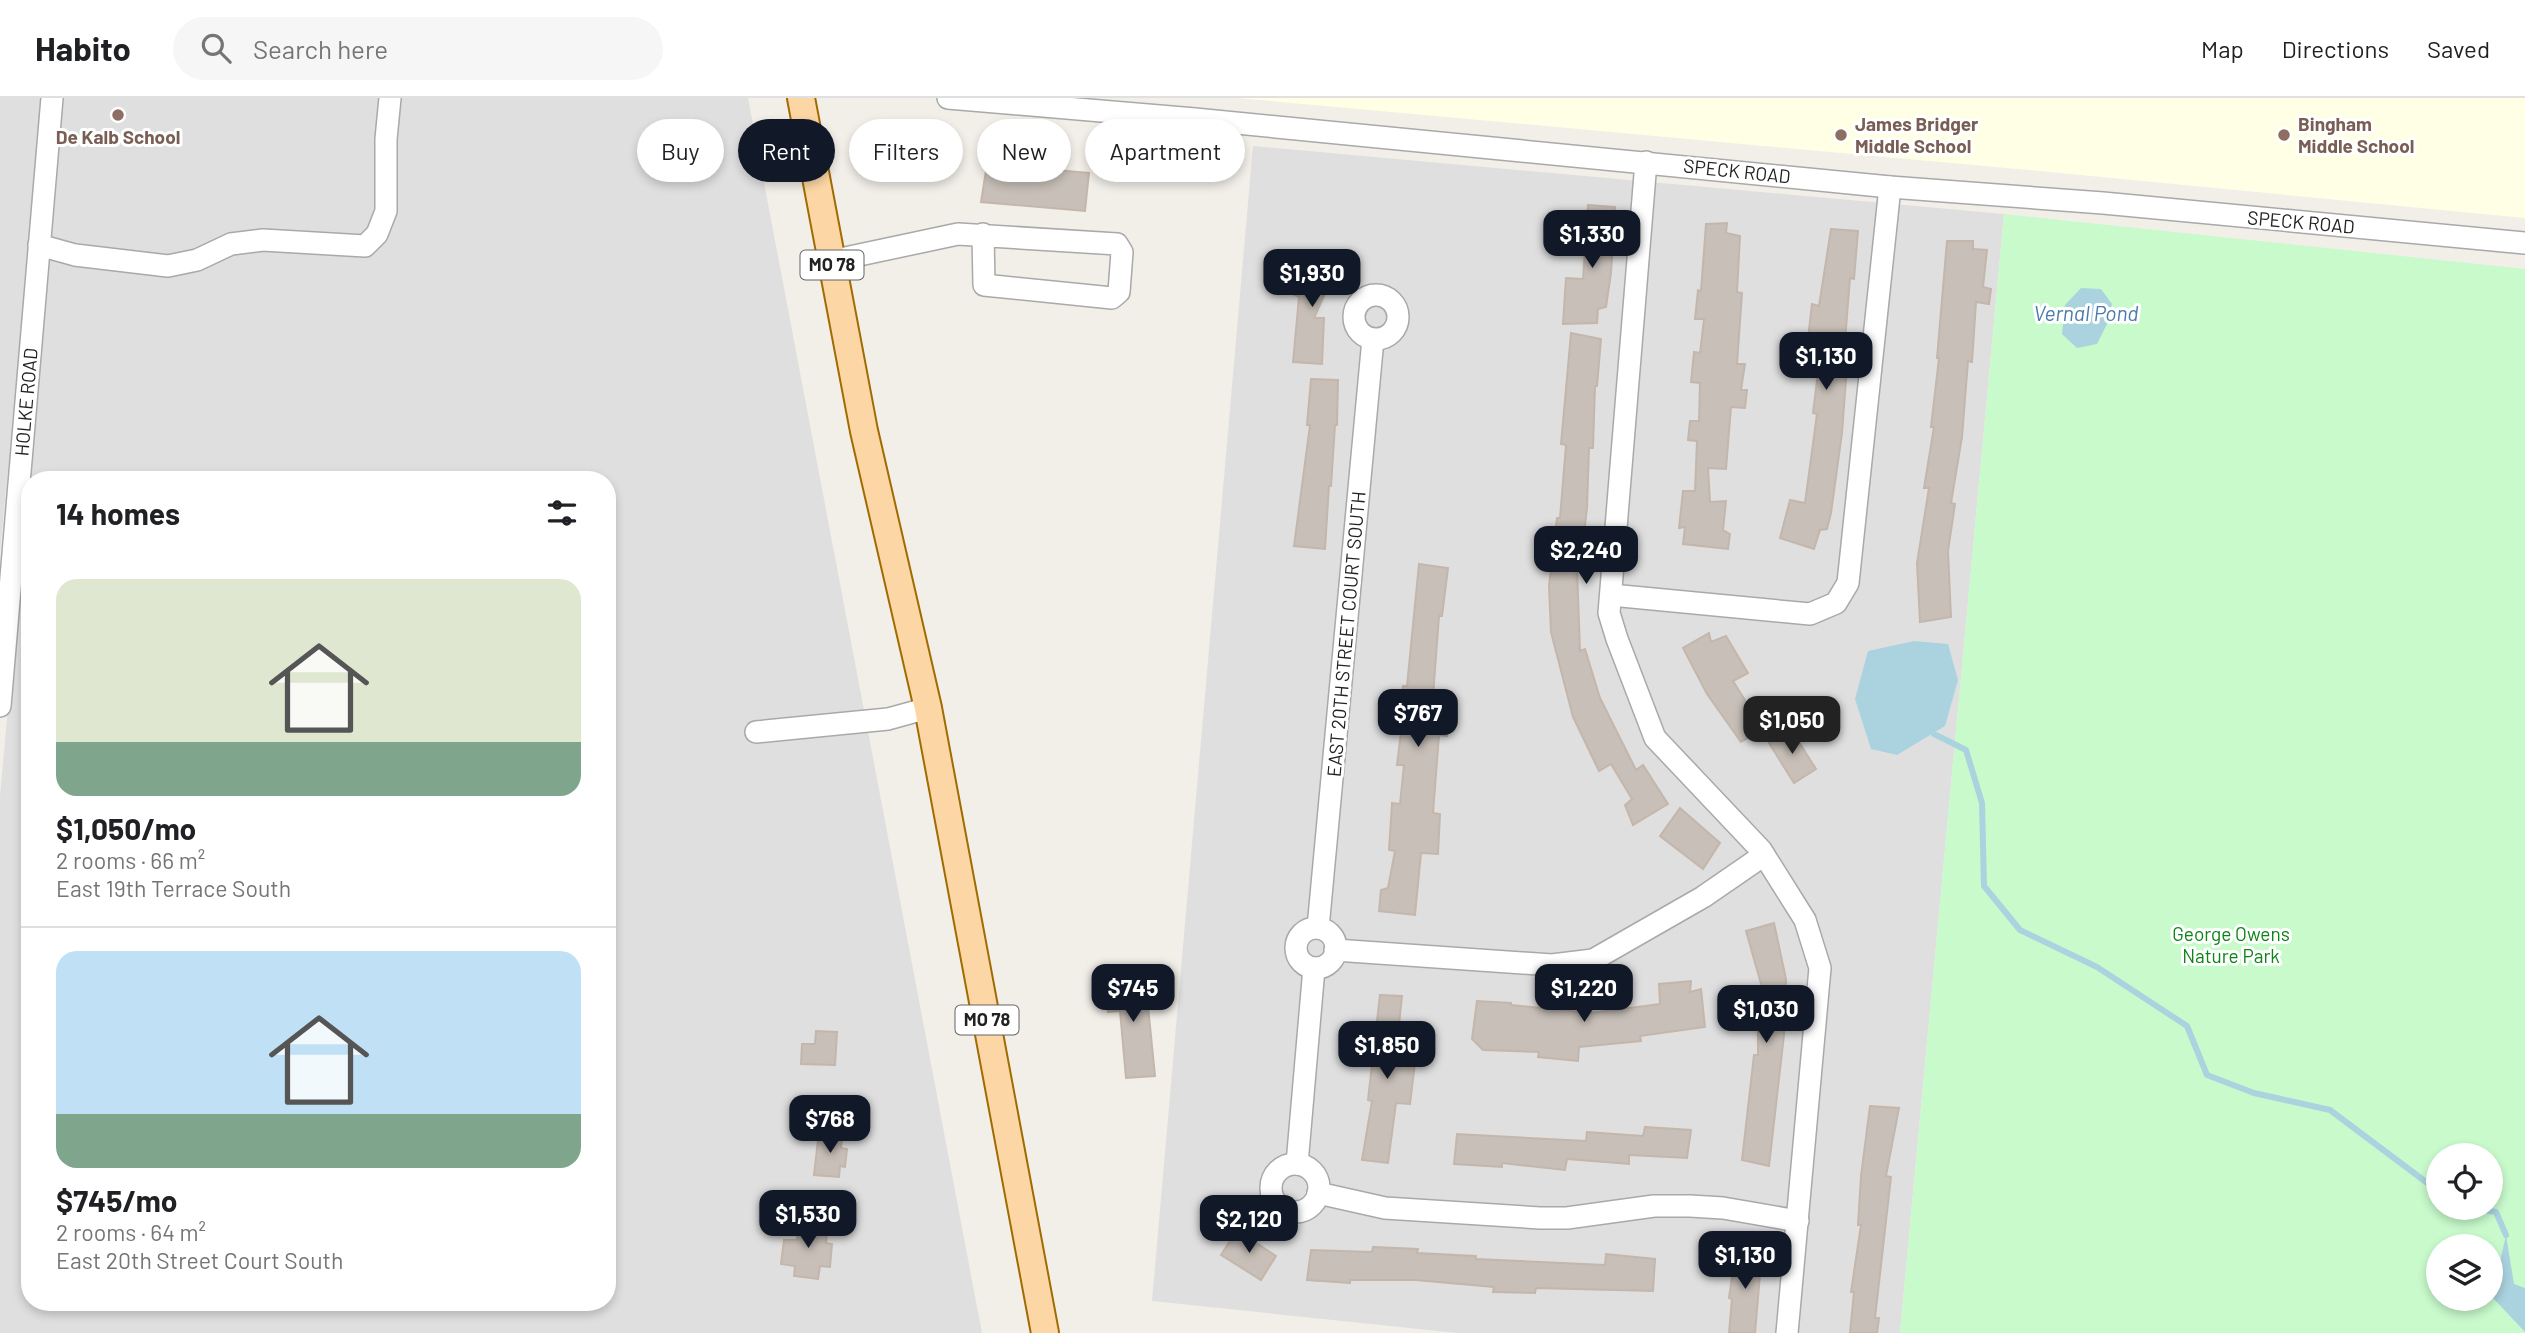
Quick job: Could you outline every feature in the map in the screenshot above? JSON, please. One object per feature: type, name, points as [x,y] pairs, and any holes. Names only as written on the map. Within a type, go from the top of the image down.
[{"type":"main road","name":"MO 78","points":[[801,98],[864,431],[928,708],[1045,1333]]},
{"type":"street","name":"HOLKE ROAD","points":[[0,706],[52,98]]},
{"type":"street","points":[[39,245],[75,255],[168,265],[197,260],[231,244],[263,240],[365,246],[377,234],[386,211],[386,139],[390,98]]},
{"type":"street","name":"SPECK ROAD","points":[[948,98],[1196,108],[1646,162],[1890,187],[2103,203],[2525,243]]},
{"type":"street","points":[[1646,162],[1609,613],[1655,738],[1764,855],[1805,920],[1820,968],[1787,1333]]},
{"type":"street","points":[[1611,595],[1810,614],[1836,603],[1848,583],[1890,187]]},
{"type":"street","points":[[831,261],[958,234],[983,234],[1117,244],[1122,252],[1119,292],[1112,298],[984,285],[983,234]]},
{"type":"street","name":"EAST 20TH STREET COURT SOUTH","points":[[1318,928],[1373,339]]},
{"type":"street","points":[[755,732],[888,719],[928,708]]},
{"type":"street","points":[[1335,950],[1552,965],[1593,960],[1703,897],[1764,855]]},
{"type":"street","points":[[1318,928],[1333,938],[1335,950],[1326,965],[1314,968],[1297,957],[1296,943],[1304,931],[1318,928]]},
{"type":"street","points":[[1297,1164],[1314,968]]},
{"type":"street","points":[[1290,1164],[1297,1164],[1310,1169],[1319,1187],[1311,1206],[1298,1212],[1283,1209],[1273,1199],[1271,1185],[1278,1172],[1290,1164]]},
{"type":"street","points":[[1318,1193],[1385,1208],[1540,1218],[1567,1219],[1654,1206],[1690,1206],[1723,1208],[1798,1221]]},
{"type":"shaded area","points":[[0,98],[44,98],[0,552]]},
{"type":"shaded area","points":[[63,98],[748,98],[752,119],[738,119],[738,182],[764,182],[982,1333],[0,1333],[0,796],[21,563],[21,1311],[616,1311],[616,471],[29,471]]},
{"type":"shaded area","name":"Bingham Middle School","points":[[1238,98],[2525,98],[2525,218],[2039,171]]},
{"type":"shaded area","points":[[1253,146],[2004,214],[1900,1333],[1457,1333],[1152,1301]]},
{"type":"green space","name":"George Owens Nature Park","points":[[2004,214],[2525,269],[2525,1333],[1900,1333]]},
{"type":"water","name":"Vernal Pond","points":[[2081,288],[2101,289],[2112,304],[2107,324],[2097,344],[2077,348],[2062,334],[2065,305]]},
{"type":"water","points":[[1914,641],[1948,644],[1958,680],[1945,726],[1897,755],[1871,749],[1855,699],[1868,651]]},
{"type":"water","points":[[2506,1235],[2514,1284],[2525,1288],[2525,1332],[2503,1309],[2503,1248]]},
{"type":"building","points":[[1071,171],[1085,173],[1085,182],[1088,182],[1085,211],[981,202],[984,182],[1071,182]]},
{"type":"building","points":[[1588,205],[1615,207],[1606,307],[1598,309],[1597,323],[1563,324],[1566,278],[1583,279]]},
{"type":"building","points":[[1727,223],[1726,233],[1740,236],[1737,292],[1742,293],[1737,364],[1745,364],[1741,390],[1747,390],[1745,408],[1731,407],[1726,469],[1708,468],[1710,502],[1726,501],[1723,530],[1730,534],[1728,549],[1683,544],[1685,527],[1679,528],[1683,491],[1695,491],[1697,441],[1688,440],[1690,421],[1699,421],[1700,383],[1691,382],[1694,352],[1700,353],[1704,319],[1695,319],[1698,290],[1701,291],[1706,224]]},
{"type":"building","points":[[1831,229],[1858,231],[1854,279],[1850,278],[1843,366],[1847,366],[1842,433],[1831,513],[1827,529],[1820,530],[1814,549],[1780,538],[1790,500],[1805,503],[1817,414],[1813,413],[1821,348],[1807,347],[1812,304],[1819,306]]},
{"type":"building","points":[[1947,241],[1973,241],[1973,249],[1987,250],[1983,287],[1991,289],[1989,304],[1976,302],[1972,362],[1968,361],[1962,437],[1951,503],[1955,504],[1948,551],[1951,617],[1920,622],[1917,563],[1929,488],[1924,488],[1934,427],[1931,427]]},
{"type":"building","points":[[1315,251],[1339,262],[1314,318],[1324,318],[1322,364],[1293,362],[1299,297],[1293,294]]},
{"type":"building","points":[[1571,333],[1601,339],[1595,386],[1593,448],[1589,448],[1587,508],[1580,568],[1577,568],[1580,651],[1585,649],[1600,698],[1636,770],[1643,765],[1668,804],[1633,825],[1625,805],[1632,799],[1611,764],[1599,771],[1573,717],[1551,632],[1549,586],[1557,518],[1560,518],[1566,445],[1561,444]]},
{"type":"building","points":[[1311,379],[1338,380],[1337,425],[1325,549],[1294,546],[1310,425],[1307,425]]},
{"type":"building","points":[[1419,564],[1448,568],[1442,616],[1439,616],[1433,696],[1449,697],[1447,736],[1439,735],[1433,813],[1440,814],[1438,854],[1421,853],[1415,915],[1379,911],[1381,890],[1388,888],[1395,851],[1389,850],[1392,803],[1400,804],[1404,765],[1397,765],[1401,732],[1398,732],[1403,686],[1407,686]]},
{"type":"building","points":[[1709,633],[1711,642],[1726,636],[1748,673],[1733,681],[1763,729],[1741,742],[1707,694],[1683,648]]},
{"type":"building","points":[[1790,728],[1816,769],[1794,783],[1769,743]]},
{"type":"building","points":[[1680,808],[1720,843],[1703,869],[1660,836]]},
{"type":"building","points":[[1774,923],[1786,979],[1784,1035],[1769,1166],[1742,1160],[1754,1055],[1758,1055],[1758,991],[1763,991],[1746,931]]},
{"type":"building","points":[[1135,974],[1136,986],[1146,986],[1155,1076],[1126,1078],[1120,1011],[1108,1012],[1107,976]]},
{"type":"building","points":[[1691,981],[1690,992],[1701,989],[1705,1027],[1640,1036],[1641,1041],[1579,1047],[1578,1061],[1538,1057],[1539,1052],[1483,1050],[1472,1039],[1477,1001],[1591,1013],[1660,1004],[1659,984]]},
{"type":"building","points":[[1380,995],[1402,996],[1396,1053],[1416,1055],[1410,1104],[1396,1103],[1388,1163],[1362,1160],[1372,1101],[1368,1100]]},
{"type":"building","points":[[816,1031],[837,1032],[835,1065],[801,1064],[802,1044],[815,1044]]},
{"type":"building","points":[[1870,1106],[1899,1108],[1886,1176],[1891,1177],[1875,1318],[1879,1318],[1877,1333],[1850,1333],[1854,1292],[1851,1292],[1861,1225],[1858,1225],[1861,1176]]},
{"type":"building","points":[[1645,1127],[1691,1130],[1687,1158],[1629,1155],[1629,1164],[1567,1159],[1565,1170],[1502,1163],[1502,1167],[1454,1164],[1457,1134],[1586,1141],[1587,1132],[1643,1136]]},
{"type":"building","points":[[819,1131],[840,1133],[842,1137],[841,1148],[847,1149],[845,1167],[840,1166],[839,1177],[814,1175]]},
{"type":"building","points":[[799,1220],[828,1223],[826,1243],[832,1244],[830,1267],[820,1266],[818,1279],[794,1276],[795,1266],[781,1264],[784,1240],[797,1240]]},
{"type":"building","points":[[1237,1230],[1276,1256],[1261,1280],[1221,1255]]},
{"type":"building","points":[[1373,1247],[1418,1249],[1417,1253],[1476,1256],[1476,1259],[1605,1265],[1606,1254],[1655,1259],[1653,1291],[1536,1288],[1535,1293],[1493,1292],[1494,1287],[1415,1280],[1350,1280],[1350,1283],[1307,1280],[1311,1250],[1372,1252]]},
{"type":"building","points":[[1736,1249],[1762,1251],[1755,1333],[1729,1333],[1732,1299],[1729,1298]]},
{"type":"waterway","points":[[1934,734],[1966,750],[1982,803],[1984,886],[2020,930],[2097,967],[2187,1026],[2207,1075],[2254,1093],[2330,1110],[2426,1182]]},
{"type":"waterway","points":[[2499,1220],[2506,1235]]},
{"type":"place","name":"De Kalb School","points":[[118,115]]},
{"type":"place","name":"James Bridger Middle School","points":[[1841,135]]},
{"type":"place","name":"Bingham Middle School","points":[[2284,135]]}]
